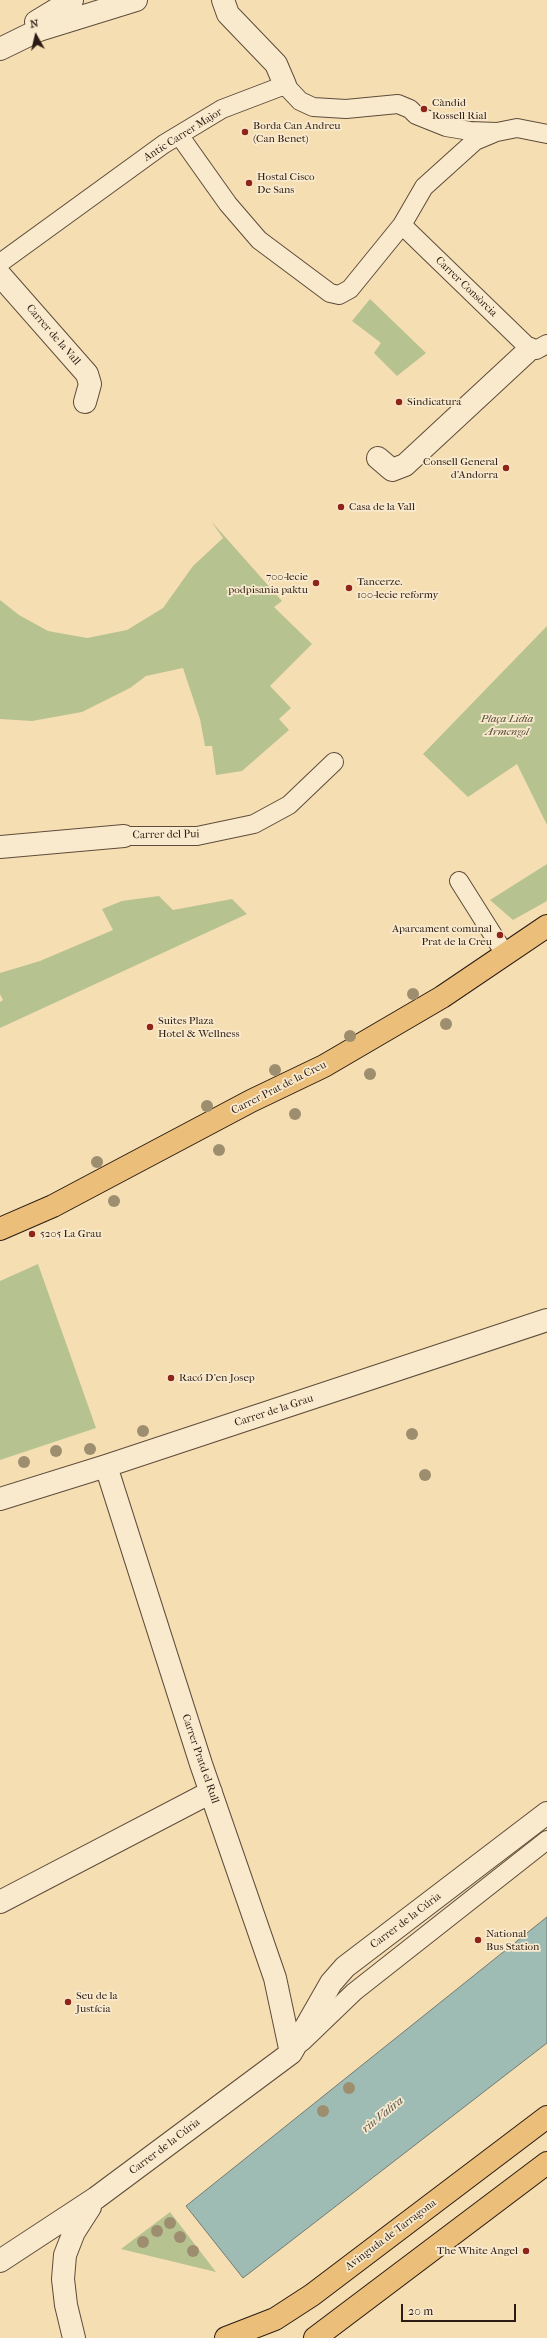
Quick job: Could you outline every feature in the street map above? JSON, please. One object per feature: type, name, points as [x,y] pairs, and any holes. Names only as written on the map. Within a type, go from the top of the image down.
[{"type":"main road","name":"Carrer Prat de la Creu","points":[[0,1229],[53,1206],[251,1101],[324,1066],[442,997],[547,926]]},
{"type":"main road","name":"Avinguda de Tarragona","points":[[226,2338],[275,2319],[312,2294],[547,2117]]},
{"type":"main road","points":[[315,2338],[547,2163]]},
{"type":"street","points":[[0,43],[72,0]]},
{"type":"street","points":[[0,49],[39,30],[115,3],[136,0]]},
{"type":"street","points":[[223,0],[228,14],[276,64],[285,85]]},
{"type":"street","name":"Carrer de la Vall","points":[[0,275],[87,374],[90,384],[85,402]]},
{"type":"street","points":[[378,458],[392,470],[405,465],[538,346]]},
{"type":"street","name":"Carrer del Pui","points":[[0,847],[124,836]]},
{"type":"street","name":"Carrer de la Grau","points":[[0,1499],[106,1466],[547,1320]]},
{"type":"street","name":"Carrer Pratd el Rull","points":[[106,1466],[211,1792],[276,1978],[291,2052]]},
{"type":"street","points":[[0,1902],[211,1792]]},
{"type":"street","name":"Carrer de la Cúria","points":[[0,2261],[96,2198],[291,2052],[331,1983],[345,1967],[547,1813]]},
{"type":"street","name":"Carrer de la Cúria","points":[[74,2338],[66,2305],[63,2279],[65,2255],[74,2232],[96,2198]]},
{"type":"lane","points":[[285,85],[300,101],[313,107],[346,108],[398,104],[410,109],[416,115],[446,127],[470,131],[496,132]]},
{"type":"lane","name":"Antic Carrer Major","points":[[0,263],[179,135],[222,109],[285,85]]},
{"type":"lane","points":[[179,135],[228,204],[259,240],[330,293],[339,295],[350,289],[402,225],[424,187],[475,141],[496,132],[517,128],[547,134]]},
{"type":"lane","name":"Carrer Consòrcia","points":[[402,225],[538,346]]},
{"type":"lane","name":"Carrer del Pui","points":[[124,836],[197,836],[254,824],[289,805],[334,762]]},
{"type":"lane","points":[[459,881],[505,954]]},
{"type":"lane","name":"Carrer de la Cúria","points":[[291,2052],[354,1992],[547,1840]]},
{"type":"green space","points":[[370,299],[426,353],[397,376],[374,353],[381,343],[352,321]]},
{"type":"green space","points":[[211,521],[282,601],[274,607],[312,644],[270,686],[291,708],[279,719],[289,730],[242,771],[216,775],[212,746],[205,746],[200,719],[183,668],[146,676],[130,688],[82,712],[32,721],[0,719],[0,600],[19,615],[48,631],[87,638],[127,630],[163,608],[193,566],[223,538]]},
{"type":"green space","name":"Plaça Lidia Armengol","points":[[547,626],[547,825],[517,764],[468,797],[423,754]]},
{"type":"green space","points":[[547,864],[547,901],[513,920],[490,900]]},
{"type":"green space","points":[[159,896],[173,910],[232,899],[247,914],[0,1028],[0,1002],[3,1000],[0,994],[0,973],[40,961],[113,930],[102,909],[122,901]]},
{"type":"green space","points":[[38,1264],[96,1428],[0,1460],[0,1281]]},
{"type":"green space","points":[[170,2212],[216,2272],[121,2249]]},
{"type":"water","name":"riu Valira","points":[[547,1917],[547,2043],[243,2278],[186,2206]]},
{"type":"place","name":"Càndid Rossell Rial","points":[[424,109]]},
{"type":"place","name":"Borda Can Andreu (Can Benet)","points":[[245,132]]},
{"type":"place","name":"Hostal Cisco De Sans","points":[[249,183]]},
{"type":"place","name":"Sindicatura","points":[[399,402]]},
{"type":"place","name":"Consell General d'Andorra","points":[[506,468]]},
{"type":"place","name":"Casa de la Vall","points":[[341,507]]},
{"type":"place","name":"700-lecie podpisania paktu","points":[[316,583]]},
{"type":"place","name":"Tancerze. 100-lecie reformy","points":[[349,588]]},
{"type":"place","name":"Aparcament comunal Prat de la Creu","points":[[500,935]]},
{"type":"place","name":"Suites Plaza Hotel & Wellness","points":[[150,1027]]},
{"type":"place","name":"5205 La Grau","points":[[32,1234]]},
{"type":"place","name":"Racó D'en Josep","points":[[171,1378]]},
{"type":"place","name":"National Bus Station","points":[[478,1940]]},
{"type":"place","name":"Seu de la Justícia","points":[[68,2002]]},
{"type":"place","name":"The White Angel","points":[[526,2251]]}]
